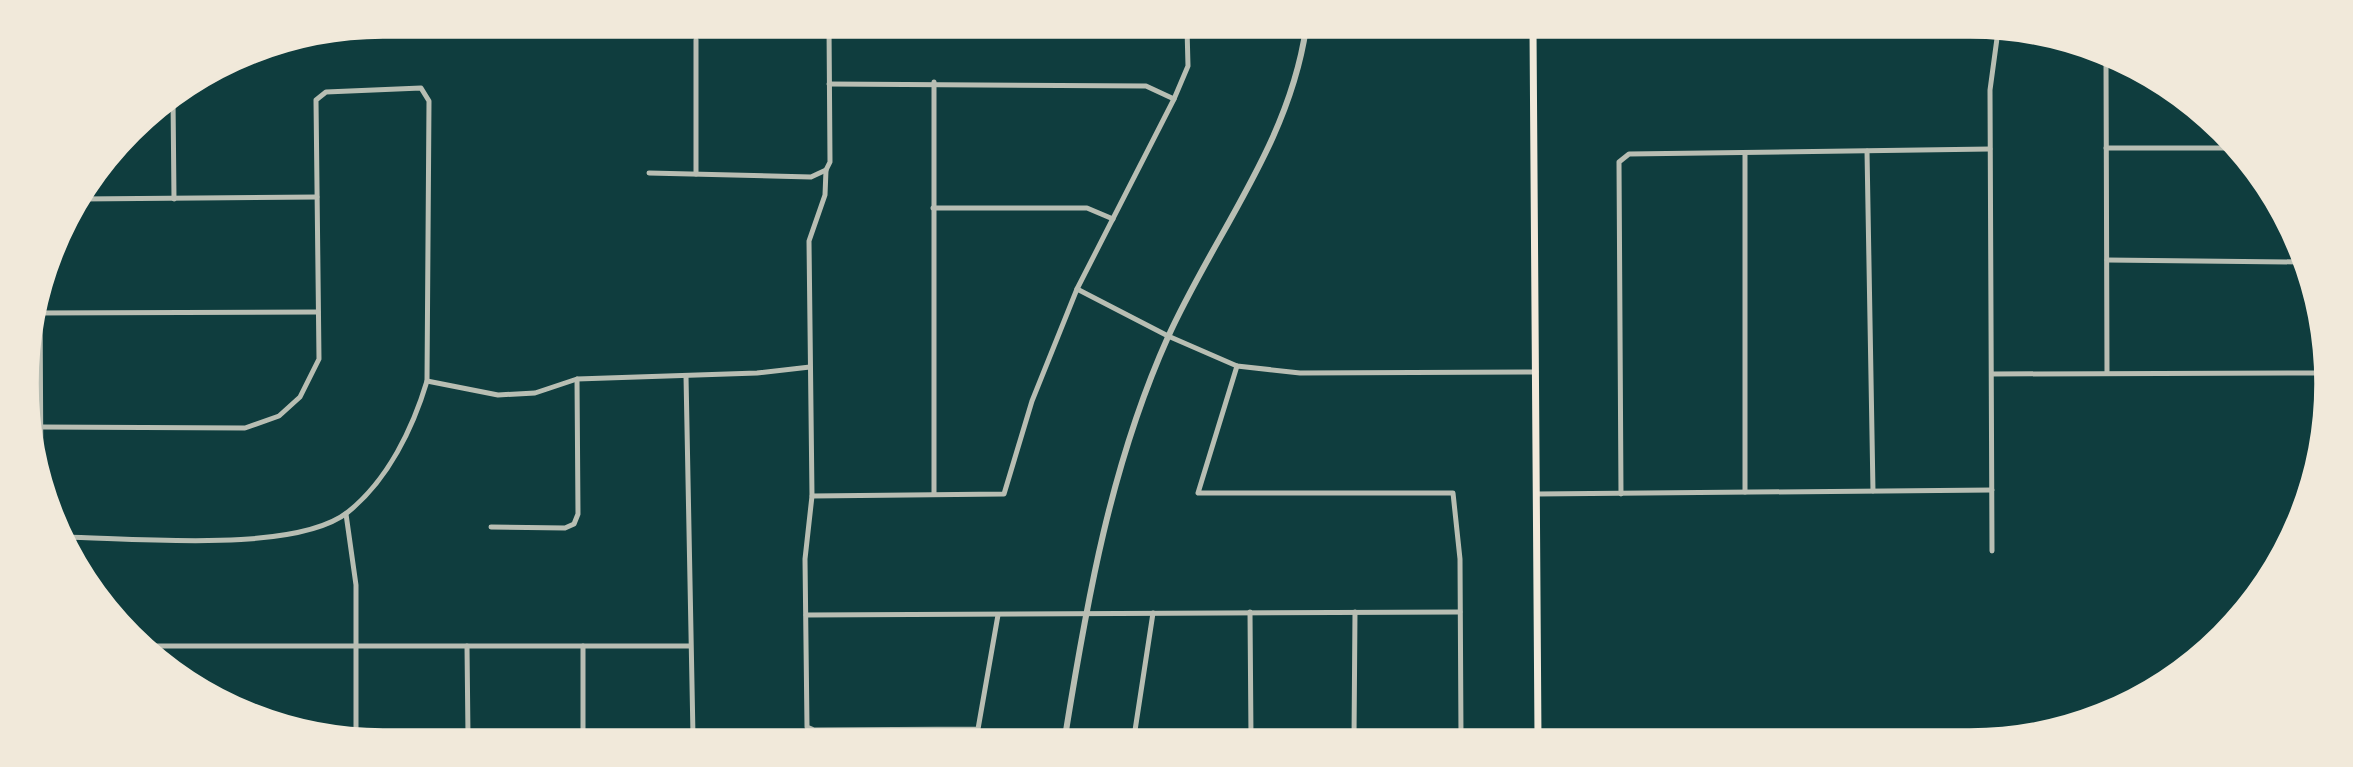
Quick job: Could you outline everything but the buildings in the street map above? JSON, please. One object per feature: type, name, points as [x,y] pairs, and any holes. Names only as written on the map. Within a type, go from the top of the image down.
[{"type":"main road","points":[[1533,37],[1538,730]]},
{"type":"street","points":[[829,37],[830,162],[826,170],[825,195],[809,241],[812,496],[805,549],[807,727],[814,730],[978,729],[998,615]]},
{"type":"street","points":[[812,496],[1004,494],[1032,401],[1077,289],[1174,99],[1188,66],[1187,37]]},
{"type":"street","points":[[1066,730],[1109,502],[1125,448],[1168,337],[1285,115],[1300,67],[1305,37]]},
{"type":"street","points":[[1992,551],[1990,90],[1997,38]]},
{"type":"street","points":[[696,40],[696,174]]},
{"type":"street","points":[[2106,65],[2107,373]]},
{"type":"street","points":[[934,82],[934,494]]},
{"type":"street","points":[[829,83],[1146,86],[1174,99]]},
{"type":"street","points":[[41,427],[245,428],[278,416],[300,397],[319,359],[316,100],[326,92],[421,88],[429,101],[427,381],[415,420],[391,463],[346,514],[312,527],[261,540],[73,537]]},
{"type":"street","points":[[173,107],[174,199]]},
{"type":"street","points":[[2106,148],[2224,148]]},
{"type":"street","points":[[1621,494],[1619,162],[1629,154],[1990,149]]},
{"type":"street","points":[[1867,151],[1873,491]]},
{"type":"street","points":[[1745,152],[1745,492]]},
{"type":"street","points":[[649,173],[811,177],[826,170]]},
{"type":"street","points":[[90,199],[317,197]]},
{"type":"street","points":[[933,208],[1087,208],[1113,219]]},
{"type":"street","points":[[2107,260],[2294,262]]},
{"type":"street","points":[[1077,289],[1168,337],[1237,366],[1300,373],[1536,372]]},
{"type":"street","points":[[44,313],[318,312]]},
{"type":"street","points":[[39,347],[41,436]]},
{"type":"street","points":[[1237,366],[1198,493],[1453,493],[1460,559],[1461,730]]},
{"type":"street","points":[[427,381],[498,395],[535,394],[578,379],[686,376],[810,367]]},
{"type":"street","points":[[1992,374],[2316,373]]},
{"type":"street","points":[[686,376],[693,730]]},
{"type":"street","points":[[491,527],[565,528],[574,524],[578,514],[578,379]]},
{"type":"street","points":[[1537,494],[1992,490]]},
{"type":"street","points":[[346,514],[356,585],[356,729]]},
{"type":"street","points":[[1250,612],[1251,730]]},
{"type":"street","points":[[1354,730],[1355,612]]},
{"type":"street","points":[[806,615],[1460,612]]},
{"type":"street","points":[[1135,730],[1153,613]]},
{"type":"street","points":[[157,646],[690,646]]},
{"type":"street","points":[[467,646],[468,730]]},
{"type":"street","points":[[583,646],[583,730]]}]
